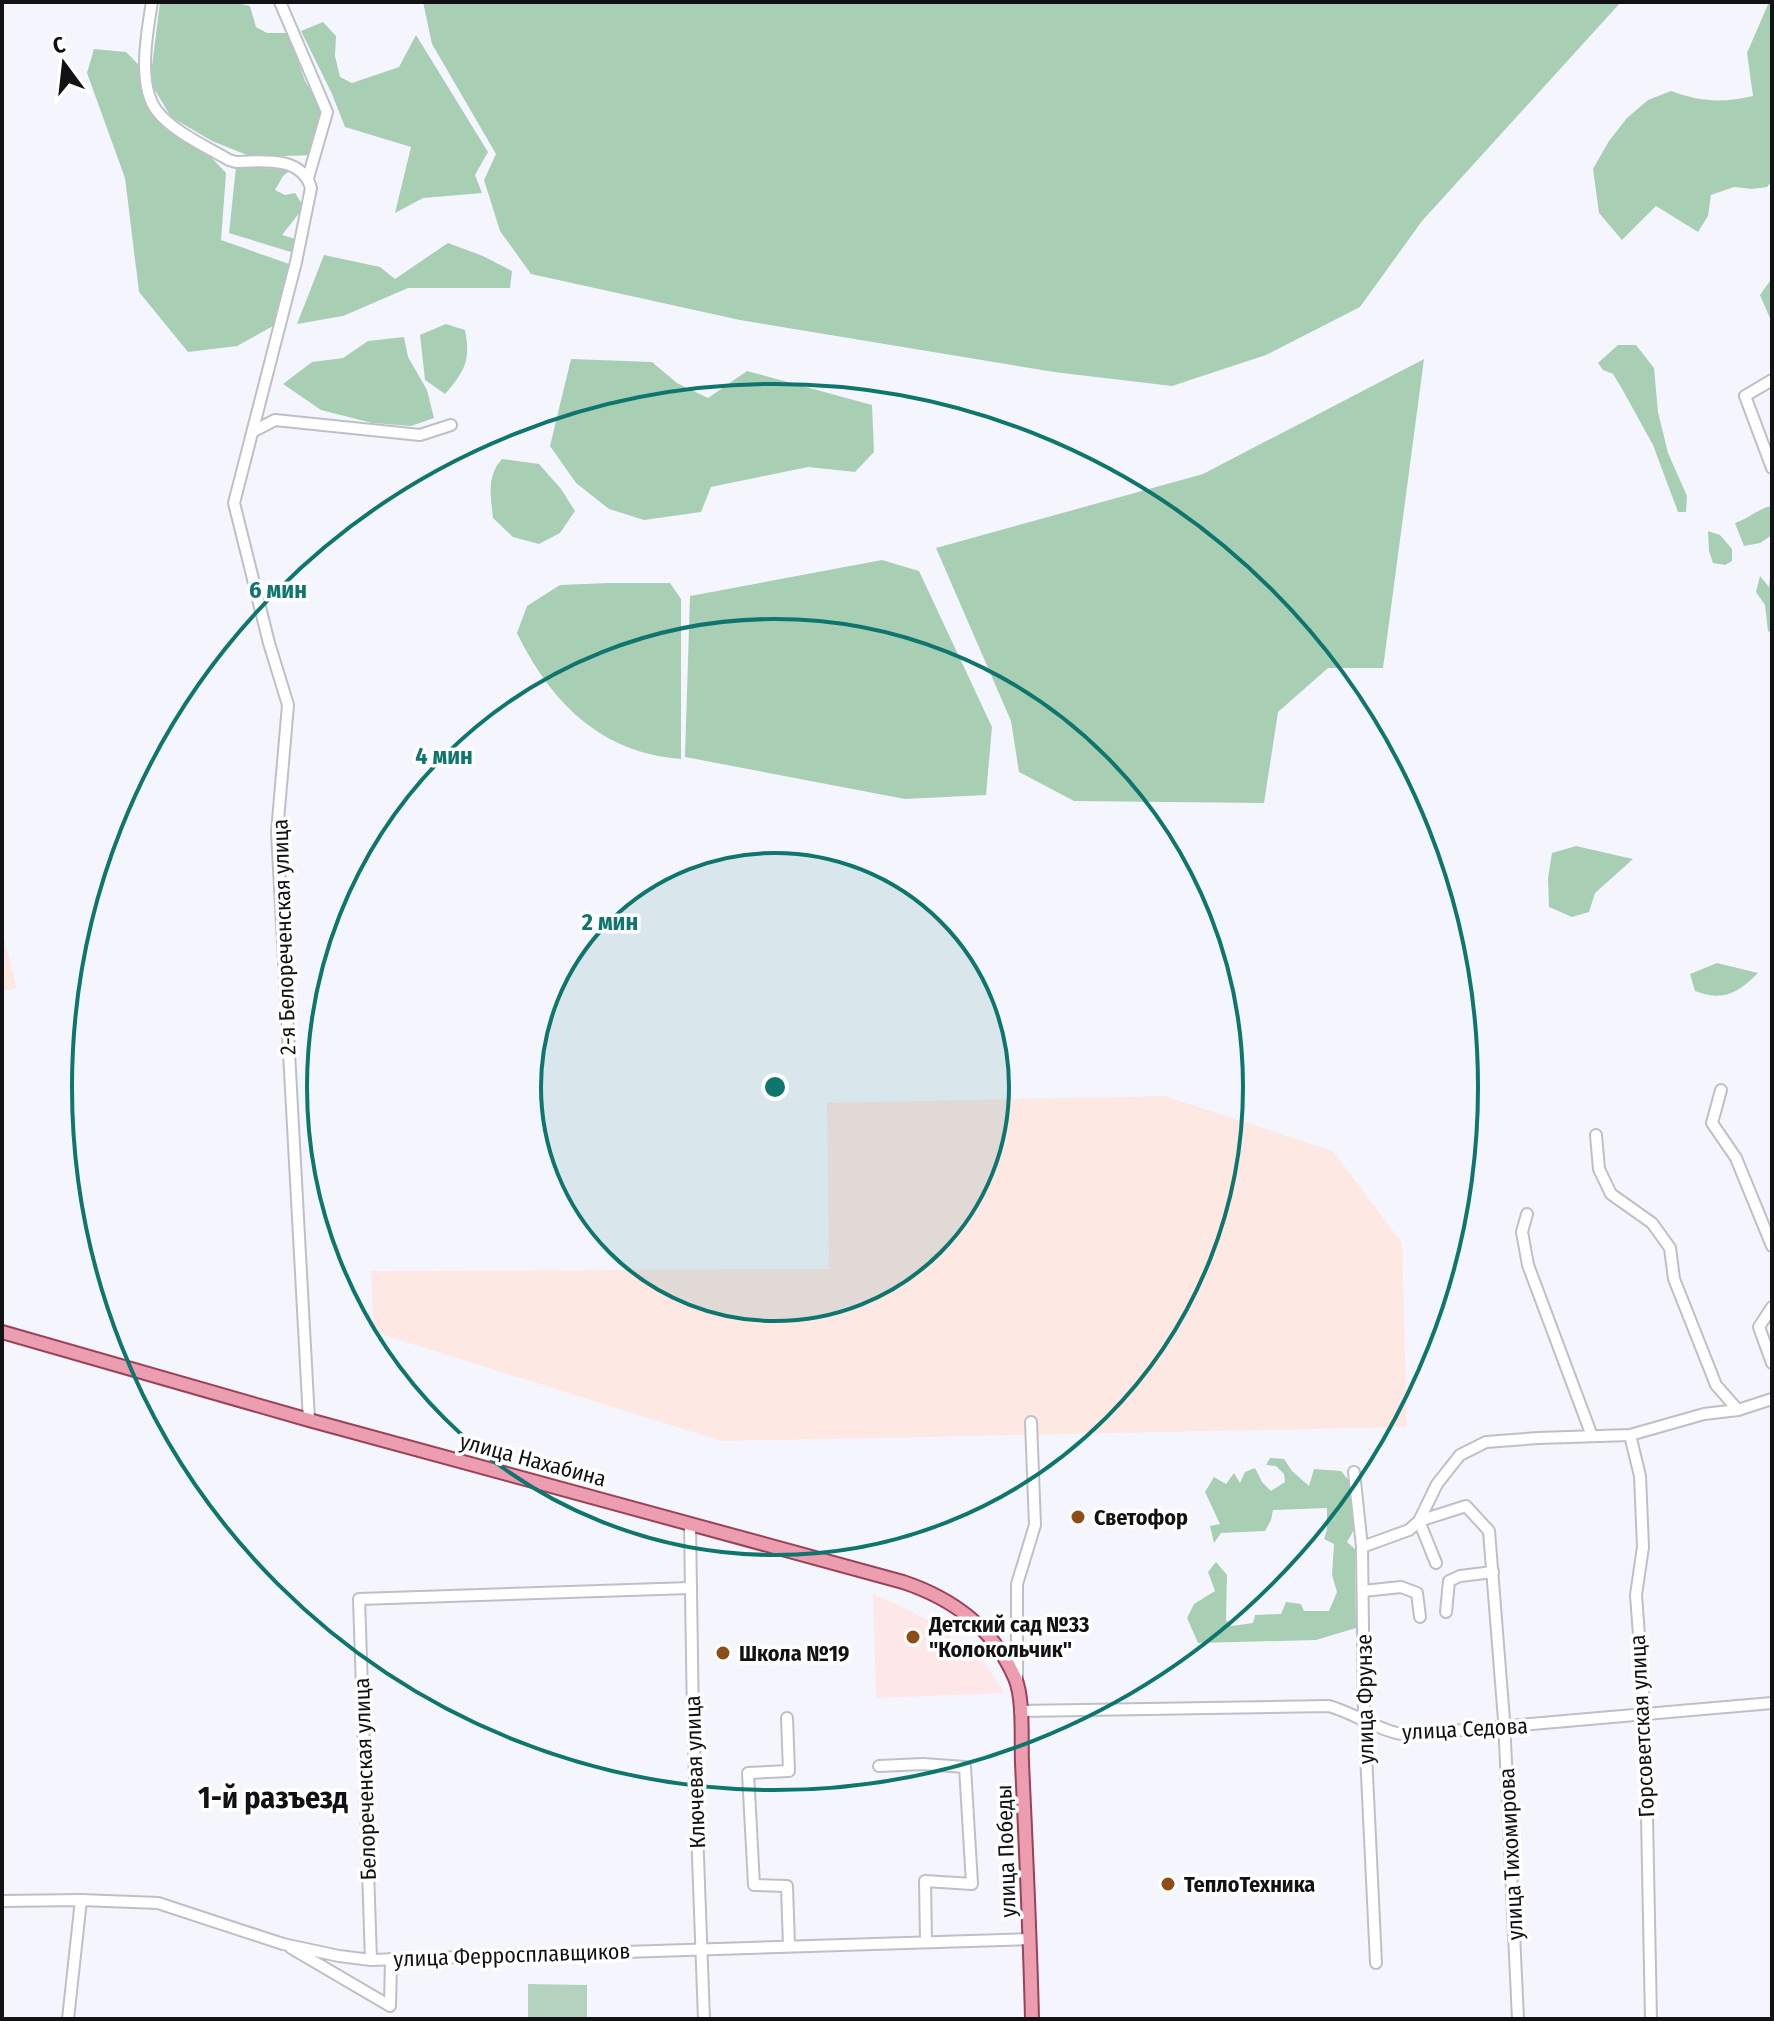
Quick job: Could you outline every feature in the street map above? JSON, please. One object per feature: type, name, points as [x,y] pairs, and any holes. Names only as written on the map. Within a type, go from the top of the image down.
[{"type":"main road","name":"улица Нахабина","points":[[2,1332],[928,1591],[950,1601],[969,1615],[990,1637],[1017,1682]]},
{"type":"main road","name":"улица Победы","points":[[1017,1682],[1032,2019]]},
{"type":"street","points":[[152,2],[145,57],[147,91],[157,112],[229,160],[292,165],[308,178]]},
{"type":"street","name":"2-я Белореченская улица","points":[[280,2],[327,112],[308,178],[311,188],[309,203],[234,503],[288,705],[277,832],[309,1420]]},
{"type":"street","points":[[1772,380],[1745,396],[1772,468]]},
{"type":"street","points":[[254,431],[275,420],[420,435],[451,425]]},
{"type":"street","points":[[1721,1090],[1712,1123],[1736,1158],[1772,1246]]},
{"type":"street","points":[[1596,1135],[1599,1169],[1611,1194],[1652,1223],[1670,1248],[1674,1279],[1716,1385],[1738,1410]]},
{"type":"street","points":[[1527,1214],[1522,1232],[1528,1265],[1592,1436]]},
{"type":"street","points":[[1772,1307],[1759,1327],[1772,1363]]},
{"type":"street","points":[[1362,1547],[1409,1530],[1419,1521],[1437,1484],[1460,1455],[1486,1442],[1630,1435],[1772,1399]]},
{"type":"street","points":[[1017,1682],[1017,1584],[1035,1525],[1031,1422]]},
{"type":"street","name":"Горсоветская улица","points":[[1630,1435],[1640,1476],[1643,1547],[1636,1595],[1645,1716],[1651,2019]]},
{"type":"street","name":"улица Фрунзе","points":[[1354,1472],[1362,1547],[1365,1721],[1376,1963]]},
{"type":"street","name":"улица Тихомирова","points":[[1419,1521],[1466,1506],[1489,1531],[1505,1727],[1518,2019]]},
{"type":"street","points":[[1419,1521],[1436,1563]]},
{"type":"street","name":"Ключевая улица","points":[[690,1524],[704,2019]]},
{"type":"street","points":[[1446,1612],[1449,1581],[1460,1576],[1493,1572]]},
{"type":"street","points":[[1363,1591],[1401,1587],[1417,1593],[1420,1617]]},
{"type":"street","name":"Белореченская улица","points":[[371,1960],[359,1599],[690,1588]]},
{"type":"street","name":"улица Седова","points":[[1020,1711],[1329,1706],[1354,1714],[1383,1731],[1405,1735],[1772,1703]]},
{"type":"street","points":[[787,1718],[789,1771],[748,1773],[754,1885],[787,1886],[789,1946]]},
{"type":"street","points":[[879,1766],[923,1764],[965,1767],[972,1884],[925,1881],[926,1942]]},
{"type":"street","points":[[68,2019],[81,1900]]},
{"type":"street","name":"улица Ферросплавщиков","points":[[2,1901],[158,1903],[283,1944],[371,1960],[1030,1939]]},
{"type":"street","points":[[283,1944],[390,2006],[391,1959]]},
{"type":"shaded area","points":[[2,930],[17,988],[2,992]]},
{"type":"shaded area","points":[[1165,1096],[1333,1151],[1402,1243],[1407,1427],[721,1441],[374,1332],[371,1271],[829,1269],[827,1103]]},
{"type":"shaded area","name":"Детский сад №33 \"Колокольчик\"","points":[[873,1594],[937,1626],[985,1664],[1005,1693],[876,1698]]},
{"type":"green space","points":[[160,2],[232,2],[250,6],[256,27],[267,33],[288,33],[305,81],[324,113],[314,155],[252,157],[212,141],[171,117],[150,82]]},
{"type":"green space","points":[[423,2],[1621,2],[1422,221],[1360,307],[1266,355],[1172,386],[1054,372],[740,320],[531,274],[500,231],[484,180],[496,154],[432,44]]},
{"type":"green space","points":[[1769,2],[1772,2],[1772,181],[1767,187],[1734,187],[1711,195],[1708,216],[1698,232],[1656,206],[1622,240],[1599,213],[1593,169],[1609,141],[1627,118],[1648,100],[1671,91],[1712,100],[1753,96],[1747,53]]},
{"type":"green space","points":[[323,22],[336,36],[335,56],[340,77],[352,83],[399,67],[416,35],[488,152],[475,175],[482,193],[423,198],[395,213],[411,147],[345,127],[301,31]]},
{"type":"green space","points":[[94,49],[126,52],[142,68],[151,100],[176,134],[209,155],[226,173],[221,240],[289,264],[275,325],[237,346],[188,352],[139,292],[125,178],[87,73]]},
{"type":"green space","points":[[236,167],[292,169],[283,176],[275,190],[285,195],[295,193],[304,207],[282,235],[296,239],[294,253],[229,233]]},
{"type":"green space","points":[[448,243],[512,271],[510,288],[408,288],[343,316],[297,324],[324,255],[380,267],[395,279]]},
{"type":"green space","points":[[1772,278],[1772,323],[1760,295]]},
{"type":"green space","points":[[446,324],[465,330],[467,357],[462,372],[445,394],[425,380],[420,335]]},
{"type":"green space","points":[[404,337],[408,357],[427,390],[434,418],[411,426],[372,423],[321,410],[283,384],[312,362],[343,358],[368,341]]},
{"type":"green space","points":[[1618,345],[1636,345],[1654,368],[1658,412],[1668,453],[1687,496],[1686,512],[1678,512],[1653,445],[1621,387],[1613,374],[1603,370],[1598,363]]},
{"type":"green space","points":[[571,359],[652,362],[677,383],[708,398],[747,371],[872,405],[874,452],[855,472],[808,467],[711,487],[701,512],[644,520],[609,509],[576,483],[550,446]]},
{"type":"green space","points":[[1424,359],[1383,668],[1328,668],[1278,712],[1264,803],[1074,801],[1019,772],[1011,721],[936,548],[1203,474]]},
{"type":"green space","points":[[502,459],[539,464],[561,489],[575,511],[560,533],[539,544],[513,537],[493,518],[492,480]]},
{"type":"green space","points":[[1772,506],[1772,535],[1760,543],[1744,546],[1735,523]]},
{"type":"green space","points":[[1708,531],[1720,535],[1732,549],[1732,561],[1725,565],[1713,563]]},
{"type":"green space","points":[[882,560],[919,571],[992,727],[986,795],[905,799],[685,757],[690,596]]},
{"type":"green space","points":[[1760,576],[1769,587],[1772,578],[1772,633],[1768,631],[1765,605],[1756,592]]},
{"type":"green space","points":[[670,583],[681,599],[681,759],[626,747],[582,720],[546,681],[517,633],[527,606],[560,585]]},
{"type":"green space","points":[[1576,846],[1633,859],[1595,893],[1589,912],[1572,917],[1549,907],[1548,878],[1552,853]]},
{"type":"green space","points":[[1717,963],[1758,973],[1730,994],[1714,996],[1695,991],[1690,974]]},
{"type":"green space","points":[[1270,1458],[1284,1459],[1309,1486],[1314,1469],[1341,1471],[1351,1483],[1355,1528],[1347,1542],[1355,1549],[1356,1628],[1316,1640],[1198,1643],[1187,1618],[1194,1604],[1215,1591],[1208,1572],[1216,1562],[1227,1575],[1226,1620],[1231,1626],[1253,1623],[1255,1615],[1281,1614],[1286,1602],[1301,1604],[1304,1611],[1329,1611],[1337,1592],[1332,1575],[1334,1544],[1324,1539],[1327,1508],[1273,1510],[1265,1531],[1221,1533],[1214,1543],[1210,1526],[1220,1524],[1205,1492],[1214,1477],[1226,1484],[1234,1473],[1240,1483],[1245,1472],[1255,1468],[1271,1491],[1285,1482],[1284,1474],[1276,1466],[1266,1465]]},
{"type":"green space","points":[[528,1984],[587,1985],[587,2019],[528,2019]]},
{"type":"place","name":"Светофор","points":[[1078,1517]]},
{"type":"place","name":"Детский сад №33 \"Колокольчик\"","points":[[913,1637]]},
{"type":"place","name":"Школа №19","points":[[723,1653]]},
{"type":"place","name":"ТеплоТехника","points":[[1168,1884]]},
{"type":"district","name":"1-й разъезд","points":[[273,1798]]}]
